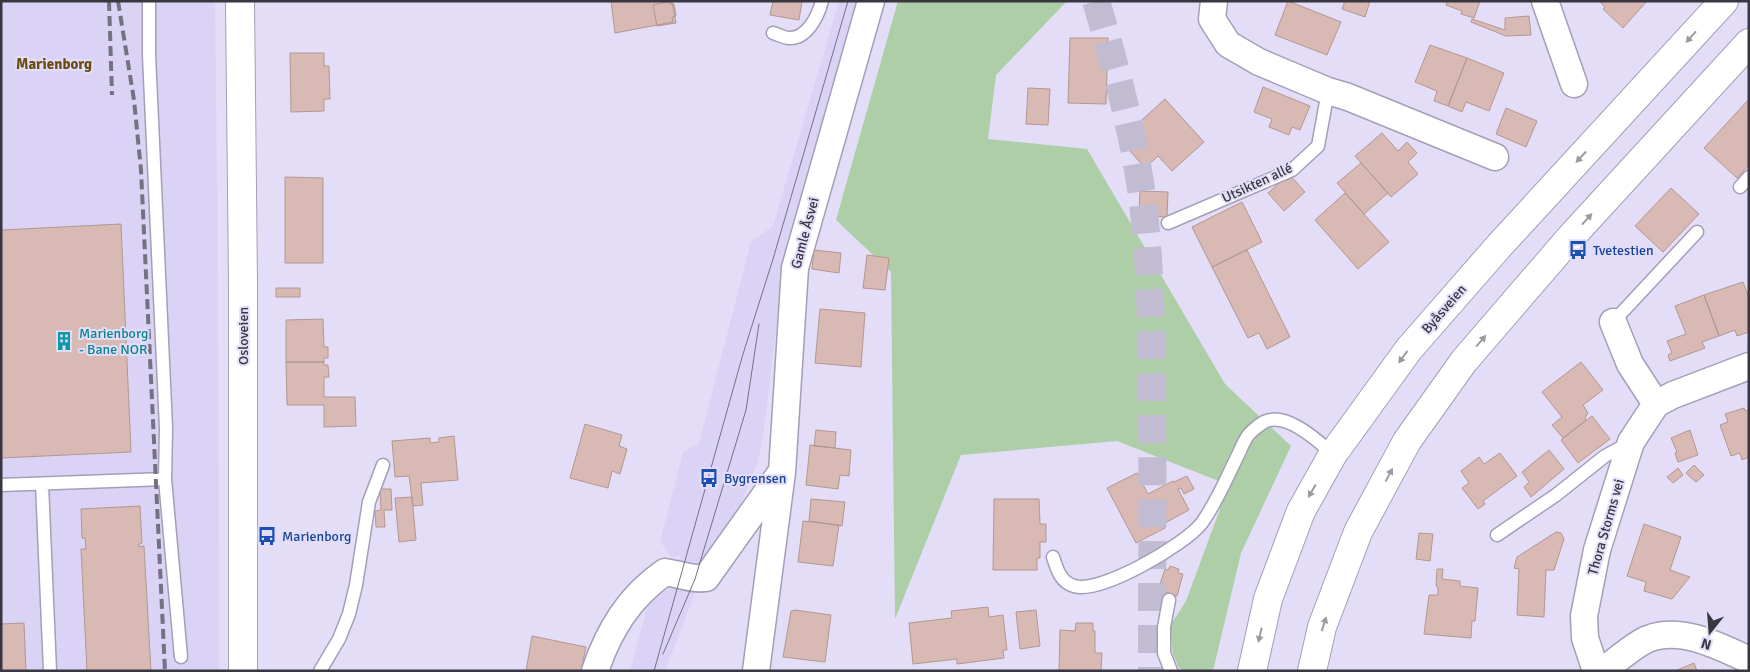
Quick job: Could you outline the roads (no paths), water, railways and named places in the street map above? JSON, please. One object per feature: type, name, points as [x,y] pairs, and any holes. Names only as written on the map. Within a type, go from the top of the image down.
[{"type":"main road","name":"Osloveien","points":[[240,1],[243,671]]},
{"type":"main road","name":"Byåsveien","points":[[1252,671],[1268,599],[1300,510],[1333,454],[1409,349],[1506,239],[1724,1]]},
{"type":"main road","points":[[1312,671],[1322,627],[1358,532],[1407,441],[1464,361],[1570,238],[1749,43]]},
{"type":"street","name":"Gamle Åsvei","points":[[756,671],[782,472],[795,268],[871,1]]},
{"type":"street","points":[[1214,1],[1212,19],[1228,44],[1258,62],[1328,92],[1348,96],[1496,157]]},
{"type":"street","points":[[1545,1],[1574,84]]},
{"type":"street","points":[[1614,322],[1630,364],[1656,404],[1673,395],[1749,366]]},
{"type":"street","name":"Thora Storms vei","points":[[1596,671],[1585,638],[1584,616],[1596,550],[1631,442],[1656,404]]},
{"type":"street","points":[[595,671],[602,649],[631,601],[665,572],[695,579],[706,578],[782,472]]},
{"type":"street","points":[[1603,671],[1647,639],[1676,634],[1717,645],[1749,660]]},
{"type":"lane","points":[[150,1],[150,65],[166,428],[165,479],[181,656]]},
{"type":"lane","points":[[773,33],[788,38],[803,34],[813,23],[822,1]]},
{"type":"lane","name":"Utsikten allé","points":[[1168,223],[1292,170],[1318,146],[1328,92]]},
{"type":"lane","points":[[1614,322],[1697,232]]},
{"type":"lane","points":[[1053,557],[1059,575],[1074,586],[1091,586],[1131,572],[1181,542],[1200,524],[1217,497],[1247,436],[1265,421],[1280,419],[1294,425],[1310,434],[1333,454]]},
{"type":"lane","name":"Thora Storms vei","points":[[1497,535],[1556,495],[1605,456],[1631,442]]},
{"type":"lane","points":[[320,671],[338,639],[349,614],[356,585],[370,502],[383,465]]},
{"type":"lane","points":[[1,485],[165,479]]},
{"type":"lane","points":[[42,484],[50,671]]},
{"type":"lane","points":[[1169,600],[1164,628],[1164,653],[1172,671]]},
{"type":"tunnel","points":[[1096,1],[1129,126],[1139,177],[1146,229],[1152,361],[1152,671]]},
{"type":"tram line","points":[[654,671],[743,354],[773,259],[848,1]]},
{"type":"tram line","points":[[663,654],[695,579],[746,410],[759,324]]},
{"type":"railway","points":[[109,1],[112,95]]},
{"type":"railway","points":[[118,1],[134,100],[141,170],[165,671]]},
{"type":"place","name":"Tvetestien","points":[[1578,250]]},
{"type":"place","name":"Marienborg - Bane NOR","points":[[64,341]]},
{"type":"place","name":"Bygrensen","points":[[709,478]]},
{"type":"place","name":"Marienborg","points":[[267,536]]},
{"type":"district","name":"Marienborg","points":[[54,64]]}]
